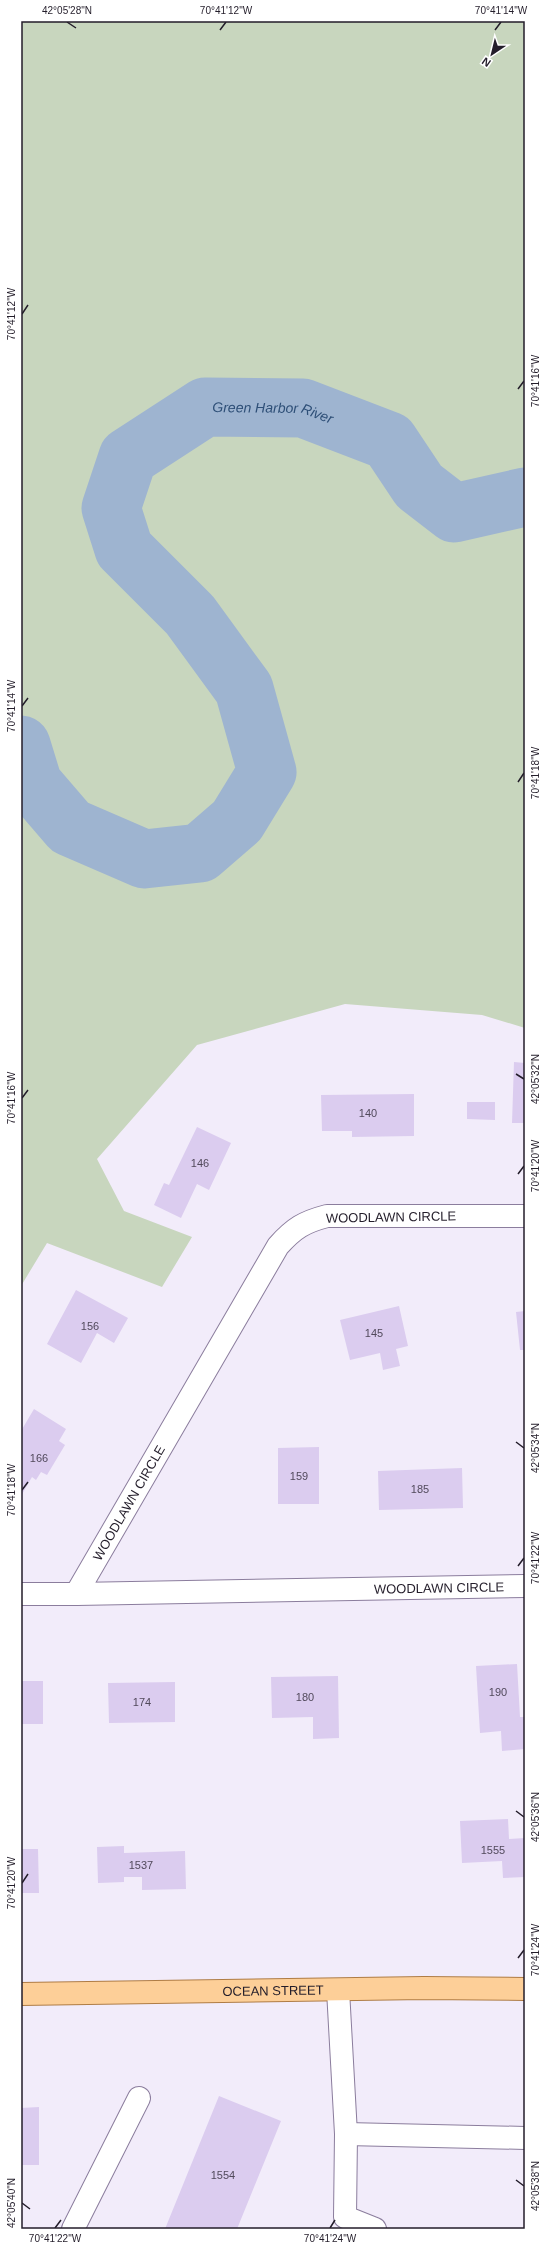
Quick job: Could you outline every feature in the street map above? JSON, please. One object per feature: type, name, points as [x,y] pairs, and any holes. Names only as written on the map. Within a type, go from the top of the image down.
[{"type":"main road","name":"OCEAN STREET","points":[[21,1994],[525,1989]]},
{"type":"street","name":"WOODLAWN CIRCLE","points":[[76,1594],[278,1246],[293,1229],[311,1220],[328,1216],[525,1216]]},
{"type":"street","name":"WOODLAWN CIRCLE","points":[[76,1594],[525,1586]]},
{"type":"street","points":[[21,1594],[76,1594]]},
{"type":"street","points":[[338,1990],[346,2134],[345,2217],[375,2229]]},
{"type":"street","points":[[73,2229],[139,2098]]},
{"type":"street","points":[[346,2134],[525,2138]]},
{"type":"green space","points":[[21,21],[525,21],[525,1028],[482,1015],[345,1004],[197,1045],[97,1159],[124,1211],[192,1237],[162,1287],[47,1243],[21,1286]]},
{"type":"building","points":[[514,1062],[525,1063],[525,1123],[512,1123]]},
{"type":"building","points":[[414,1094],[414,1136],[352,1137],[352,1131],[322,1131],[321,1095]]},
{"type":"building","points":[[467,1102],[495,1102],[495,1120],[467,1119]]},
{"type":"building","points":[[197,1127],[231,1143],[209,1190],[197,1184],[181,1218],[154,1205],[164,1183],[169,1185]]},
{"type":"building","points":[[76,1290],[128,1318],[114,1343],[97,1333],[81,1363],[47,1344]]},
{"type":"building","points":[[399,1306],[408,1346],[396,1349],[400,1366],[383,1370],[380,1353],[350,1360],[340,1320]]},
{"type":"building","points":[[525,1311],[525,1350],[520,1350],[516,1312]]},
{"type":"building","points":[[34,1409],[66,1429],[59,1441],[65,1445],[47,1475],[41,1472],[36,1480],[32,1477],[21,1496],[21,1431]]},
{"type":"building","points":[[319,1447],[319,1504],[278,1504],[278,1448]]},
{"type":"building","points":[[462,1468],[463,1508],[379,1510],[378,1471]]},
{"type":"building","points":[[517,1664],[520,1717],[525,1717],[525,1749],[502,1751],[501,1731],[480,1733],[476,1666]]},
{"type":"building","points":[[338,1676],[339,1738],[313,1739],[313,1717],[272,1718],[271,1677]]},
{"type":"building","points":[[21,1681],[43,1681],[43,1724],[21,1724]]},
{"type":"building","points":[[175,1682],[175,1722],[109,1723],[108,1683]]},
{"type":"building","points":[[508,1819],[509,1839],[525,1838],[525,1877],[503,1878],[502,1861],[462,1863],[460,1821]]},
{"type":"building","points":[[124,1846],[124,1853],[185,1851],[186,1889],[142,1890],[142,1877],[124,1877],[124,1882],[98,1883],[97,1847]]},
{"type":"building","points":[[21,1849],[38,1849],[39,1893],[21,1893]]},
{"type":"building","points":[[219,2096],[281,2121],[237,2229],[165,2229]]},
{"type":"building","points":[[39,2107],[39,2165],[21,2165],[21,2108]]},
{"type":"waterway","name":"Green Harbor River","points":[[21,745],[33,784],[70,827],[144,859],[200,853],[237,821],[267,772],[244,689],[190,615],[124,549],[111,508],[128,457],[205,407],[303,408],[389,441],[419,486],[454,513],[525,497]]}]
